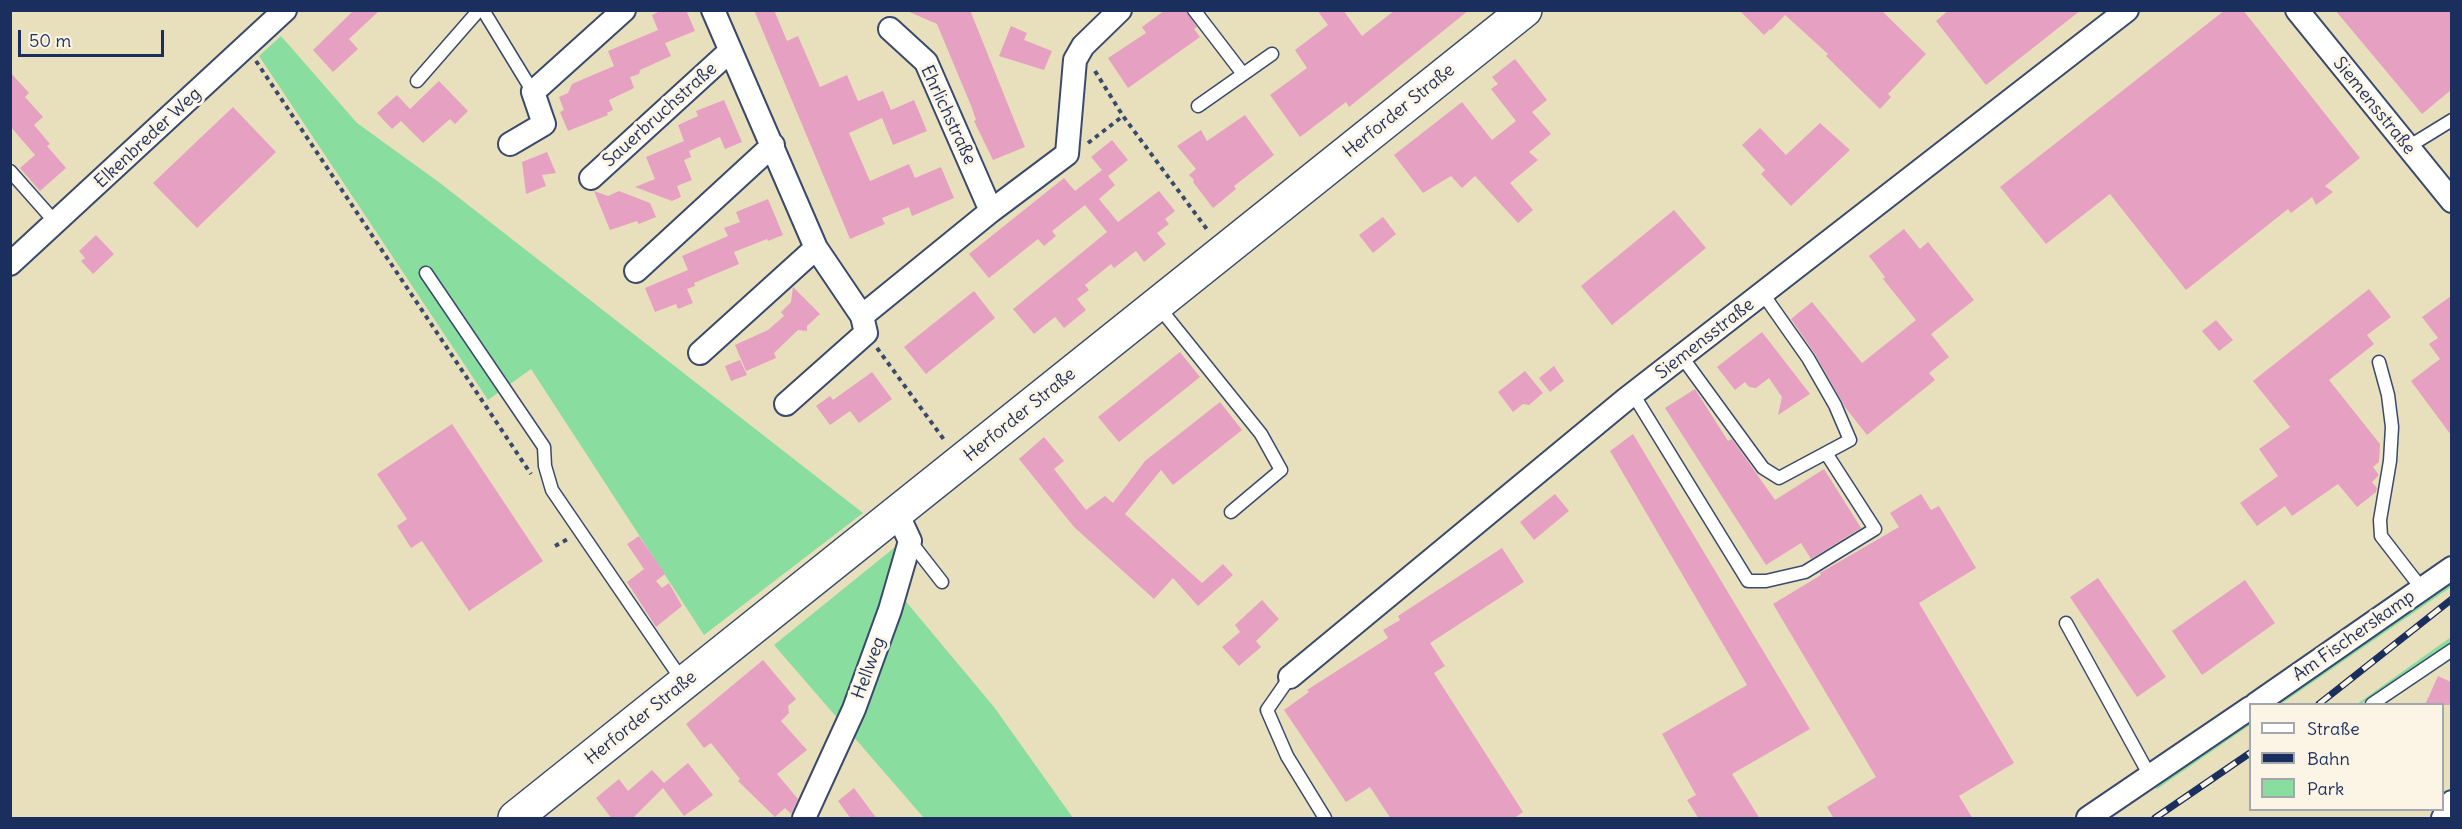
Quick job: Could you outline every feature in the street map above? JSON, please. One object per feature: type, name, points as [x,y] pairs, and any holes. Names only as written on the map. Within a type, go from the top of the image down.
[{"type":"main road","name":"Herforder Straße","points":[[515,819],[684,684],[904,527],[961,462],[1525,10]]},
{"type":"street","name":"Elkenbreder Weg","points":[[10,264],[56,224],[285,10]]},
{"type":"street","points":[[510,144],[544,124],[532,92],[624,10]]},
{"type":"street","name":"Sauerbruchstraße","points":[[713,10],[816,248],[864,325]]},
{"type":"street","points":[[786,404],[864,325],[991,212],[1067,154],[1075,60],[1083,46],[1120,10]]},
{"type":"street","name":"Siemensstraße","points":[[1290,676],[1633,394],[2127,10]]},
{"type":"street","name":"Siemensstraße","points":[[2297,10],[2451,201]]},
{"type":"street","name":"Ehrlichstraße","points":[[890,29],[926,62],[991,212]]},
{"type":"street","name":"Sauerbruchstraße","points":[[591,178],[730,51]]},
{"type":"street","points":[[636,271],[773,145]]},
{"type":"street","points":[[700,353],[816,248]]},
{"type":"street","name":"Hellweg","points":[[804,819],[854,709],[890,610],[904,527]]},
{"type":"street","name":"Am Fischerskamp","points":[[2259,703],[2451,567]]},
{"type":"street","points":[[2088,819],[2249,709]]},
{"type":"street","points":[[2443,819],[2451,802]]},
{"type":"lane","points":[[417,81],[481,10],[532,92]]},
{"type":"lane","points":[[1194,10],[1243,75]]},
{"type":"lane","points":[[1198,106],[1272,54]]},
{"type":"lane","points":[[2408,147],[2451,120]]},
{"type":"lane","points":[[10,171],[56,224]]},
{"type":"lane","points":[[426,273],[544,447],[545,466],[552,490],[684,684]]},
{"type":"lane","points":[[1682,357],[1763,468],[1779,478],[1850,440],[1835,405],[1808,358],[1763,294]]},
{"type":"lane","points":[[1157,305],[1261,434],[1281,470],[1231,512]]},
{"type":"lane","points":[[2379,362],[2388,395],[2392,427],[2390,461],[2380,520],[2381,536],[2422,589]]},
{"type":"lane","points":[[1633,394],[1748,581],[1766,581],[1805,572],[1875,529],[1826,453]]},
{"type":"lane","points":[[904,527],[942,582]]},
{"type":"lane","points":[[2066,623],[2150,776]]},
{"type":"lane","points":[[2375,703],[2451,650]]},
{"type":"lane","points":[[1290,676],[1267,710],[1287,756],[1325,819]]},
{"type":"path","points":[[247,46],[533,478]]},
{"type":"path","points":[[1083,46],[1095,59],[1093,68],[1123,116],[1224,252]]},
{"type":"path","points":[[1067,154],[1086,145],[1123,116]]},
{"type":"path","points":[[864,325],[961,462]]},
{"type":"path","points":[[555,546],[572,537]]},
{"type":"green space","points":[[281,36],[357,123],[440,183],[863,513],[704,635],[531,369],[488,400],[259,56]]},
{"type":"green space","points":[[900,543],[903,598],[994,707],[1073,818],[924,818],[774,645]]},
{"type":"green space","points":[[2451,581],[2451,587],[2282,703],[2275,703]]},
{"type":"green space","points":[[2451,637],[2451,643],[2362,703],[2358,703]]},
{"type":"green space","points":[[2249,722],[2249,726],[2157,789],[2156,787]]},
{"type":"building","points":[[354,10],[380,10],[349,39],[358,49],[333,72],[313,50]]},
{"type":"building","points":[[662,10],[686,10],[695,31],[665,43],[671,56],[630,77],[634,88],[609,100],[613,110],[607,113],[608,115],[568,131],[560,112],[564,110],[559,97],[568,93],[572,84],[614,66],[608,51],[658,30],[652,15]]},
{"type":"building","points":[[754,10],[774,10],[787,41],[798,36],[820,87],[847,75],[858,101],[883,91],[891,110],[914,100],[927,131],[893,145],[882,118],[849,133],[870,181],[909,164],[915,178],[941,167],[954,198],[912,216],[909,207],[882,218],[885,224],[850,239]]},
{"type":"building","points":[[905,10],[970,10],[1025,147],[993,160],[974,121],[976,120],[972,108],[937,24]]},
{"type":"building","points":[[1165,10],[1186,10],[1197,27],[1194,29],[1200,37],[1128,88],[1108,58],[1146,33],[1142,27]]},
{"type":"building","points":[[1317,10],[1343,10],[1362,36],[1395,10],[1469,10],[1349,107],[1346,102],[1300,137],[1270,95],[1307,68],[1295,50],[1328,25]]},
{"type":"building","points":[[1739,10],[1881,10],[1926,54],[1888,94],[1891,97],[1880,109],[1826,56],[1828,54],[1785,15],[1764,35]]},
{"type":"building","points":[[1949,10],[2081,10],[1986,85],[1936,21]]},
{"type":"building","points":[[2225,10],[2243,10],[2360,158],[2325,186],[2333,192],[2316,205],[2312,197],[2291,213],[2288,209],[2186,290],[2110,194],[2046,244],[2000,187]]},
{"type":"building","points":[[2335,10],[2451,10],[2451,90],[2422,114]]},
{"type":"building","points":[[1011,26],[1027,33],[1024,40],[1052,51],[1044,70],[999,56]]},
{"type":"building","points":[[1515,59],[1547,100],[1532,112],[1551,134],[1529,152],[1538,160],[1510,183],[1533,210],[1518,223],[1475,176],[1462,188],[1451,176],[1423,193],[1394,155],[1462,102],[1492,140],[1516,121],[1491,89],[1498,84],[1492,77]]},
{"type":"building","points":[[10,72],[29,93],[25,97],[43,117],[34,125],[50,144],[47,146],[66,168],[40,191],[20,168],[35,155],[10,126]]},
{"type":"building","points":[[439,81],[468,111],[455,124],[450,119],[423,143],[401,121],[392,129],[377,113],[397,95],[410,109]]},
{"type":"building","points":[[724,100],[742,142],[725,149],[720,137],[689,151],[691,157],[684,160],[692,180],[677,186],[681,197],[672,201],[635,187],[655,179],[646,157],[684,141],[678,125],[698,116],[696,111]]},
{"type":"building","points":[[233,107],[276,152],[197,228],[153,183]]},
{"type":"building","points":[[1245,115],[1274,155],[1234,186],[1236,189],[1213,208],[1189,175],[1196,169],[1177,146],[1201,130],[1207,141]]},
{"type":"building","points":[[1820,123],[1850,150],[1791,206],[1761,174],[1765,170],[1742,145],[1760,128],[1786,155]]},
{"type":"building","points":[[1112,140],[1128,160],[1108,176],[1115,185],[1099,199],[1118,222],[1159,191],[1175,211],[1165,219],[1169,224],[1157,233],[1166,244],[1144,262],[1136,251],[1114,268],[1111,264],[1085,285],[1089,290],[1077,299],[1086,310],[1064,328],[1055,317],[1034,334],[1013,309],[1107,232],[1085,205],[1052,231],[1056,236],[1044,246],[1038,239],[989,278],[969,254],[1064,178],[1075,191],[1102,170],[1091,157]]},
{"type":"building","points":[[547,152],[556,173],[542,175],[546,186],[526,194],[522,162]]},
{"type":"building","points":[[594,191],[608,196],[619,191],[650,203],[656,217],[639,224],[637,221],[610,230]]},
{"type":"building","points":[[768,199],[783,235],[734,252],[739,264],[694,283],[695,286],[687,289],[693,303],[678,309],[676,304],[655,312],[645,288],[688,270],[682,256],[728,236],[724,228],[740,222],[736,212]]},
{"type":"building","points":[[1674,210],[1706,248],[1612,325],[1581,286]]},
{"type":"building","points":[[1383,217],[1396,234],[1373,253],[1359,235]]},
{"type":"building","points":[[1904,229],[1920,249],[1928,242],[1974,300],[1931,334],[1949,357],[1929,373],[1935,380],[1867,435],[1845,407],[1815,354],[1791,319],[1812,302],[1862,363],[1916,320],[1883,279],[1885,277],[1869,256]]},
{"type":"building","points":[[96,235],[114,254],[93,274],[81,261],[85,258],[79,251]]},
{"type":"building","points":[[793,287],[820,314],[807,326],[807,331],[798,330],[774,353],[776,358],[746,371],[735,345],[768,330],[784,316],[781,312],[791,302]]},
{"type":"building","points":[[2369,289],[2391,317],[2367,335],[2374,344],[2329,380],[2380,444],[2379,462],[2373,467],[2379,475],[2372,482],[2377,488],[2376,492],[2357,507],[2338,484],[2292,516],[2285,506],[2257,526],[2240,503],[2278,476],[2259,449],[2290,427],[2253,381]]},
{"type":"building","points":[[974,291],[995,318],[926,374],[904,347]]},
{"type":"building","points":[[2451,296],[2451,435],[2411,381],[2440,359],[2429,344],[2438,338],[2422,317]]},
{"type":"building","points":[[2216,320],[2233,340],[2219,351],[2202,331]]},
{"type":"building","points":[[1762,332],[1810,394],[1778,415],[1782,397],[1769,378],[1756,388],[1749,387],[1745,382],[1735,390],[1717,367]]},
{"type":"building","points":[[1180,352],[1200,377],[1119,442],[1098,417]]},
{"type":"building","points":[[740,360],[747,375],[731,381],[725,366]]},
{"type":"building","points":[[1554,366],[1564,381],[1550,392],[1539,378]]},
{"type":"building","points":[[1525,371],[1543,393],[1529,405],[1523,404],[1513,412],[1498,392]]},
{"type":"building","points":[[872,372],[892,399],[859,423],[850,411],[830,425],[816,406],[830,396],[833,400]]},
{"type":"building","points":[[1695,389],[1728,441],[1732,439],[1775,500],[1824,469],[1861,528],[1811,559],[1801,543],[1766,565],[1665,408]]},
{"type":"building","points":[[1220,402],[1242,430],[1173,485],[1161,470],[1125,514],[1202,583],[1223,564],[1233,575],[1198,606],[1173,578],[1154,599],[1074,527],[1019,459],[1044,437],[1064,461],[1054,469],[1086,510],[1105,496],[1113,503],[1145,461]]},
{"type":"building","points":[[452,424],[543,561],[469,611],[422,541],[411,548],[397,526],[407,519],[377,474]]},
{"type":"building","points":[[1633,434],[1810,729],[1732,774],[1760,819],[1699,819],[1687,800],[1696,795],[1662,734],[1747,685],[1610,451]]},
{"type":"building","points":[[1555,494],[1569,511],[1534,540],[1520,522]]},
{"type":"building","points":[[1921,494],[1931,510],[1939,506],[1976,568],[1919,603],[2014,763],[1959,796],[1973,819],[1834,819],[1827,807],[1876,777],[1773,604],[1821,575],[1820,573],[1899,527],[1890,513]]},
{"type":"building","points":[[639,536],[665,574],[656,581],[662,588],[669,583],[682,606],[656,627],[627,582],[644,569],[627,544]]},
{"type":"building","points":[[1502,548],[1524,582],[1430,643],[1445,666],[1434,673],[1523,812],[1513,819],[1391,819],[1370,787],[1346,802],[1284,710],[1309,692],[1307,690],[1388,638],[1383,630],[1400,620],[1398,616]]},
{"type":"building","points":[[2098,578],[2166,677],[2137,697],[2070,597]]},
{"type":"building","points":[[2245,580],[2275,623],[2202,675],[2172,631]]},
{"type":"building","points":[[1262,600],[1279,619],[1256,641],[1261,647],[1239,666],[1222,647],[1240,632],[1235,625]]},
{"type":"building","points":[[763,660],[796,699],[788,706],[789,713],[781,721],[807,750],[777,774],[798,799],[791,814],[785,808],[775,817],[738,781],[740,779],[711,743],[704,748],[686,724]]},
{"type":"building","points":[[2438,676],[2451,682],[2451,705],[2426,703]]},
{"type":"building","points":[[688,763],[713,795],[684,816],[663,788],[632,819],[612,819],[596,798],[619,779],[628,791],[652,770],[664,783]]},
{"type":"building","points":[[854,788],[877,819],[851,819],[838,801]]},
{"type":"railway","points":[[2320,703],[2452,599]]},
{"type":"railway","points":[[2155,818],[2249,754]]}]
